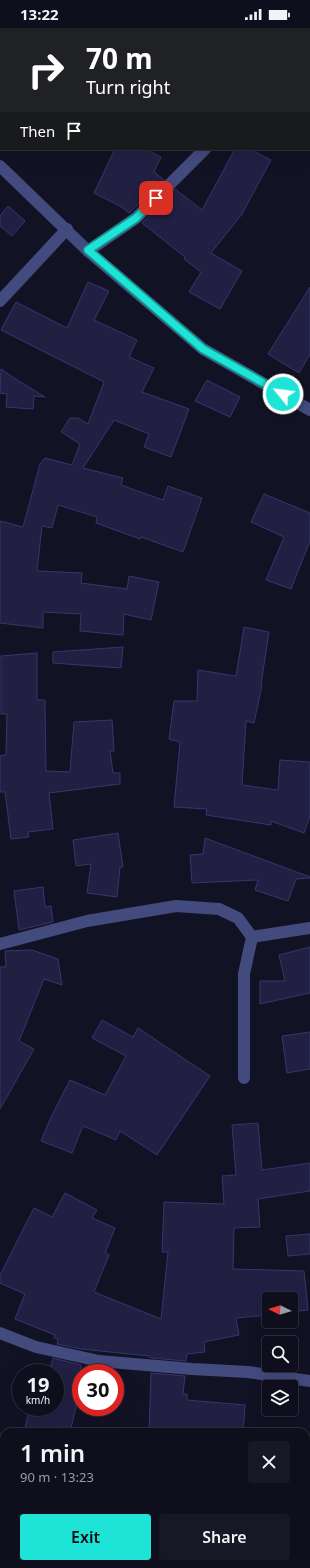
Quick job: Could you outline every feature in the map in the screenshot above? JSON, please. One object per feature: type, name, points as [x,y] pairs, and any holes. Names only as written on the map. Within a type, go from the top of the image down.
[{"type":"street","points":[[88,250],[136,218],[204,150]]},
{"type":"street","points":[[0,166],[88,250],[203,349],[310,410]]},
{"type":"street","points":[[0,301],[67,229]]},
{"type":"street","points":[[0,944],[87,921],[176,906],[219,909],[238,918],[252,937],[244,974],[244,1078]]},
{"type":"street","points":[[252,937],[310,928]]},
{"type":"street","points":[[0,1332],[36,1347],[99,1361],[248,1372],[310,1381]]},
{"type":"building","points":[[115,150],[147,150],[161,157],[154,172],[164,180],[129,213],[120,206],[94,193]]},
{"type":"building","points":[[234,150],[251,150],[271,160],[242,214],[211,253],[242,271],[220,309],[189,292],[201,272],[184,259],[185,257],[142,223],[175,189],[202,210]]},
{"type":"building","points":[[8,206],[25,221],[12,236],[0,226],[0,216]]},
{"type":"building","points":[[88,282],[109,291],[94,320],[137,340],[129,357],[154,368],[142,392],[189,409],[171,457],[144,447],[149,434],[114,420],[83,468],[123,478],[121,485],[163,500],[168,486],[202,498],[183,552],[141,537],[140,539],[96,523],[97,517],[58,505],[52,528],[42,526],[37,571],[82,573],[81,583],[127,589],[129,576],[159,582],[151,620],[124,614],[123,635],[80,631],[81,614],[43,612],[43,628],[0,623],[0,521],[23,527],[40,464],[45,458],[72,465],[80,444],[61,432],[70,418],[78,418],[88,424],[104,382],[1,330],[16,302],[67,328]]},
{"type":"building","points":[[310,287],[310,354],[299,373],[268,354]]},
{"type":"building","points":[[1,369],[45,397],[34,396],[33,409],[6,407],[7,394],[0,393]]},
{"type":"building","points":[[207,380],[240,397],[230,417],[195,401]]},
{"type":"building","points":[[264,494],[310,513],[310,541],[291,589],[266,580],[284,537],[251,522]]},
{"type":"building","points":[[244,627],[269,632],[262,685],[254,723],[246,721],[242,785],[278,790],[280,760],[310,762],[310,816],[304,833],[271,821],[271,825],[206,815],[207,809],[174,807],[180,742],[169,739],[174,701],[197,701],[198,670],[236,676]]},
{"type":"building","points":[[123,647],[121,668],[53,663],[53,652]]},
{"type":"building","points":[[37,653],[37,700],[45,700],[46,771],[70,772],[74,722],[112,720],[114,751],[110,751],[113,773],[120,773],[120,784],[49,793],[53,829],[28,832],[29,837],[11,839],[5,792],[0,792],[0,756],[6,755],[7,714],[1,714],[1,656]]},
{"type":"building","points":[[118,833],[123,867],[120,867],[117,897],[87,893],[91,864],[76,866],[73,840]]},
{"type":"building","points":[[205,838],[310,878],[296,879],[288,901],[255,890],[258,880],[192,883],[190,855],[203,854]]},
{"type":"building","points":[[43,887],[45,907],[51,906],[53,922],[19,930],[14,891]]},
{"type":"building","points":[[310,947],[310,993],[260,1004],[260,981],[285,981],[279,955]]},
{"type":"building","points":[[32,950],[58,959],[62,985],[44,979],[19,1041],[34,1049],[0,1109],[0,967],[6,967],[5,951]]},
{"type":"building","points":[[102,1020],[133,1037],[138,1028],[210,1076],[157,1155],[120,1131],[116,1140],[83,1126],[72,1153],[41,1141],[51,1117],[70,1080],[105,1095],[126,1056],[92,1038]]},
{"type":"building","points":[[310,1032],[310,1069],[287,1073],[282,1036]]},
{"type":"building","points":[[258,1123],[262,1170],[310,1163],[310,1191],[258,1199],[260,1227],[234,1228],[233,1269],[304,1271],[308,1310],[298,1311],[298,1292],[262,1292],[262,1316],[236,1318],[239,1335],[204,1342],[205,1352],[187,1354],[186,1361],[81,1349],[57,1344],[58,1339],[54,1338],[55,1335],[15,1319],[25,1294],[0,1283],[0,1275],[34,1208],[52,1217],[65,1193],[97,1210],[92,1218],[115,1228],[105,1253],[109,1255],[94,1292],[161,1319],[168,1252],[162,1252],[164,1202],[224,1204],[222,1176],[236,1175],[232,1125]]},
{"type":"building","points":[[310,1234],[310,1254],[288,1256],[286,1236]]},
{"type":"building","points":[[53,1358],[77,1364],[72,1364],[72,1416],[74,1416],[71,1428],[25,1428],[28,1416],[64,1416],[64,1364],[51,1364]]},
{"type":"building","points":[[151,1373],[185,1376],[183,1394],[187,1394],[187,1400],[245,1405],[243,1428],[149,1428]]},
{"type":"route","points":[[156,198],[136,218],[88,250],[203,349],[283,394]]}]
